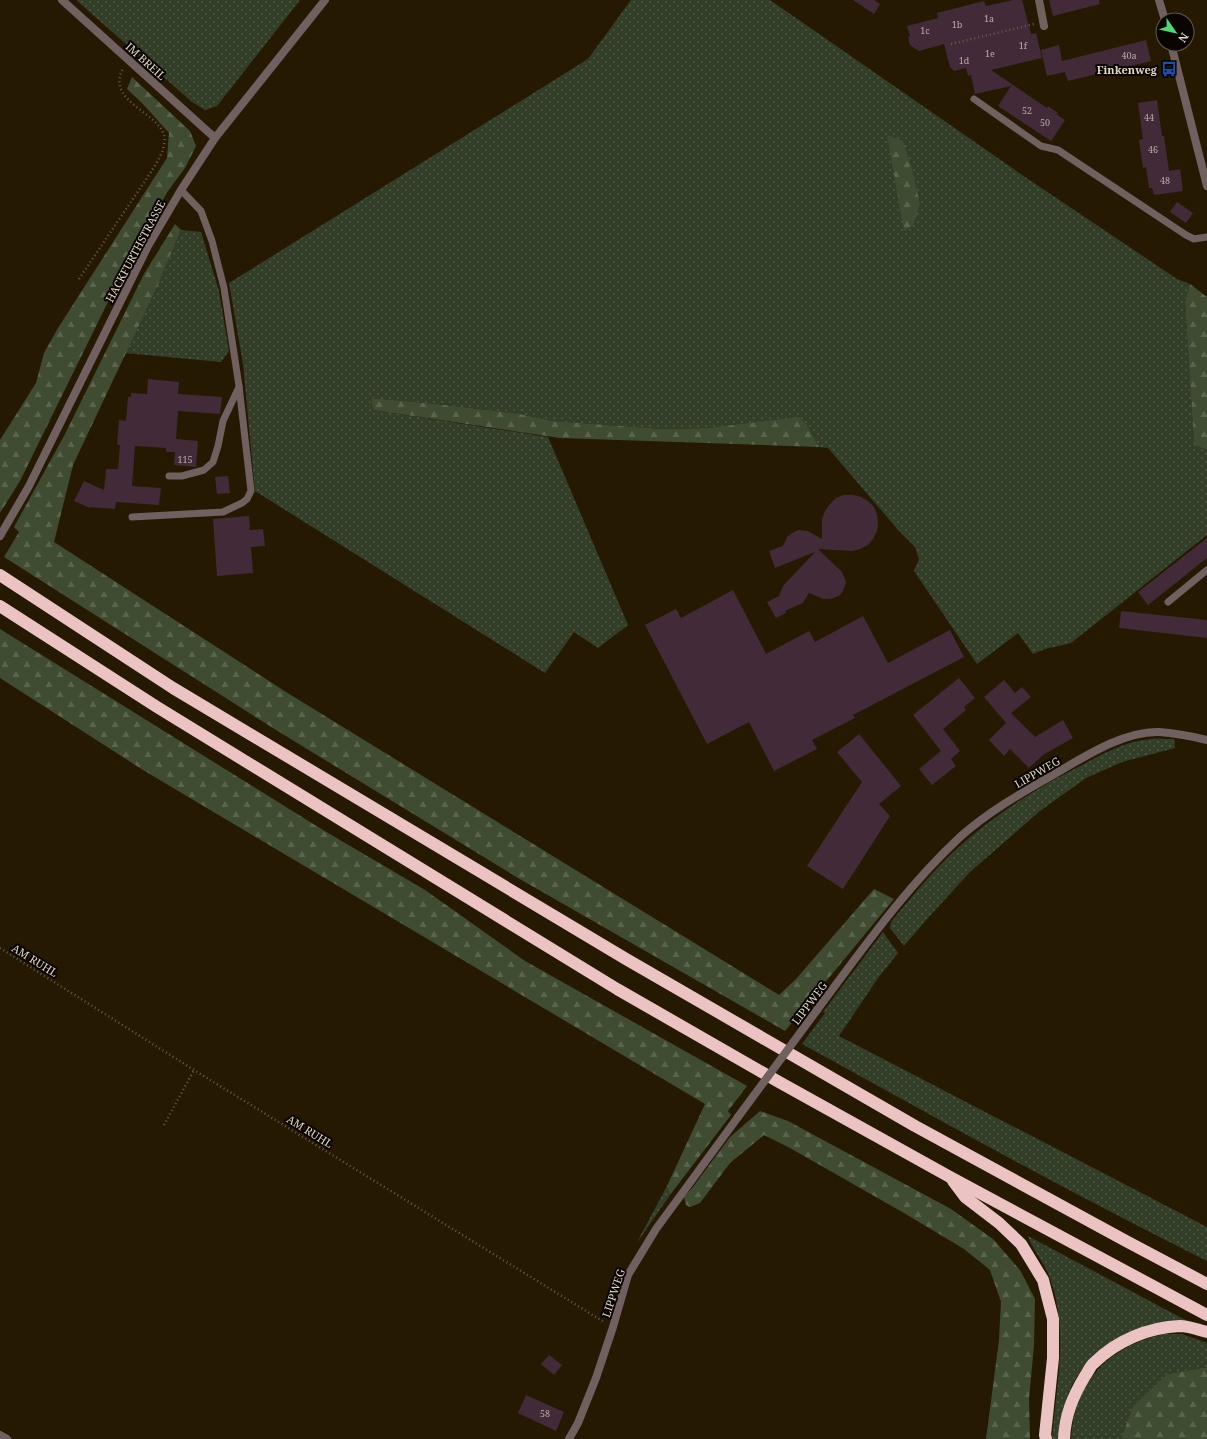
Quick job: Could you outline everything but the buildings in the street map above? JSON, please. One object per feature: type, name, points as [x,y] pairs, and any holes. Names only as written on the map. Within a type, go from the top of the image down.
[{"type":"highway","points":[[0,575],[173,688],[626,959],[915,1126],[1207,1284]]},
{"type":"highway","points":[[0,606],[157,707],[617,989],[779,1082],[950,1177],[1207,1315]]},
{"type":"highway","points":[[950,1177],[965,1197],[999,1223],[1021,1244],[1043,1280],[1053,1319],[1053,1358],[1045,1435],[1046,1439]]},
{"type":"highway","points":[[1064,1439],[1066,1418],[1074,1393],[1093,1364],[1116,1345],[1137,1335],[1162,1328],[1182,1326],[1207,1332]]},
{"type":"street","name":"IM BREIL","points":[[62,0],[215,138]]},
{"type":"street","name":"HACKFURTHSTRASSE","points":[[0,536],[29,486],[145,253],[181,190],[215,138],[325,0]]},
{"type":"street","points":[[1039,0],[1044,24]]},
{"type":"street","points":[[1159,0],[1163,12]]},
{"type":"street","points":[[1173,52],[1207,186]]},
{"type":"street","name":"LIPPWEG","points":[[569,1439],[578,1424],[596,1378],[628,1275],[656,1229],[738,1116],[887,917],[920,880],[961,837],[988,816],[1019,794],[1096,751],[1121,740],[1140,734],[1158,732],[1190,736],[1207,740]]},
{"type":"lane","points":[[974,99],[1041,146],[1058,150],[1186,235],[1194,239],[1207,237]]},
{"type":"lane","points":[[132,517],[223,512],[234,508],[247,499],[251,491],[239,386],[224,288],[212,241],[200,211],[181,190]]},
{"type":"lane","points":[[169,476],[182,476],[204,470],[213,462],[223,421],[239,386]]},
{"type":"lane","points":[[1168,602],[1207,570]]},
{"type":"path","points":[[951,44],[1044,24]]},
{"type":"path","points":[[79,279],[151,172],[159,159],[164,146],[164,134],[156,123],[130,102],[120,89],[120,75],[128,60]]},
{"type":"path","name":"AM RUHL","points":[[0,948],[194,1070],[613,1327]]},
{"type":"path","points":[[164,1125],[194,1070]]},
{"type":"green space","points":[[76,0],[300,0],[217,106],[205,110],[192,102]]},
{"type":"green space","points":[[631,0],[770,0],[1028,179],[1177,279],[1190,284],[1185,302],[1194,445],[1207,450],[1207,535],[1071,643],[1045,649],[1033,654],[1018,633],[977,664],[914,571],[919,559],[915,547],[899,531],[828,448],[819,447],[807,425],[663,429],[553,421],[520,414],[371,398],[373,410],[548,437],[628,625],[598,648],[574,632],[545,673],[255,491],[243,364],[229,283],[588,59]]},
{"type":"green space","points":[[132,77],[190,131],[196,146],[185,168],[168,191],[131,255],[20,481],[0,513],[0,440],[36,383],[44,353],[58,328],[167,158],[169,133],[143,104],[127,89]]},
{"type":"green space","points":[[887,135],[903,141],[912,169],[920,204],[913,225],[904,231]]},
{"type":"green space","points":[[175,224],[181,230],[158,285],[73,465],[54,542],[286,692],[779,995],[796,979],[874,889],[894,899],[785,1031],[518,878],[276,730],[4,557],[19,532],[14,527],[64,436],[144,274]]},
{"type":"green space","points":[[181,230],[201,232],[219,291],[229,351],[221,362],[125,353],[158,285]]},
{"type":"green space","points":[[1190,284],[1207,297],[1207,450],[1194,445],[1185,302]]},
{"type":"green space","points":[[371,398],[520,414],[553,421],[663,429],[708,428],[799,417],[807,425],[819,447],[560,438],[373,410]]},
{"type":"green space","points":[[0,629],[323,830],[425,890],[525,961],[747,1086],[728,1111],[731,1115],[670,1195],[667,1186],[705,1104],[143,770],[0,678]]},
{"type":"green space","points":[[1147,739],[1174,739],[1175,748],[1122,762],[1086,778],[1040,811],[970,872],[904,946],[890,928],[891,922],[925,881],[947,858],[994,818],[1011,806],[1046,784],[1104,753]]},
{"type":"green space","points":[[883,932],[898,953],[878,978],[839,1036],[1207,1227],[1207,1261],[1054,1182],[802,1044],[825,1013],[823,1012]]},
{"type":"green space","points":[[760,1111],[788,1121],[951,1209],[993,1239],[1020,1270],[1035,1299],[1034,1345],[1029,1399],[1030,1439],[986,1439],[999,1340],[1001,1302],[990,1270],[964,1249],[790,1148],[764,1135],[730,1163],[700,1203],[690,1207],[686,1205],[684,1197],[730,1137]]},
{"type":"green space","points":[[667,1186],[670,1195],[636,1244]]},
{"type":"green space","points":[[1028,1236],[1189,1322],[1151,1326],[1136,1330],[1116,1339],[1097,1352],[1082,1369],[1072,1385],[1066,1399],[1062,1415],[1059,1439],[1052,1439],[1052,1436],[1059,1376],[1059,1315],[1049,1276]]},
{"type":"green space","points":[[1165,1334],[1182,1334],[1207,1343],[1207,1367],[1167,1374],[1133,1406],[1121,1439],[1071,1439],[1079,1400],[1098,1369],[1112,1357],[1128,1347],[1145,1339]]},
{"type":"green space","points":[[1207,1367],[1207,1439],[1121,1439],[1133,1406],[1167,1374]]},
{"type":"place","name":"Finkenweg","points":[[1169,69]]}]
